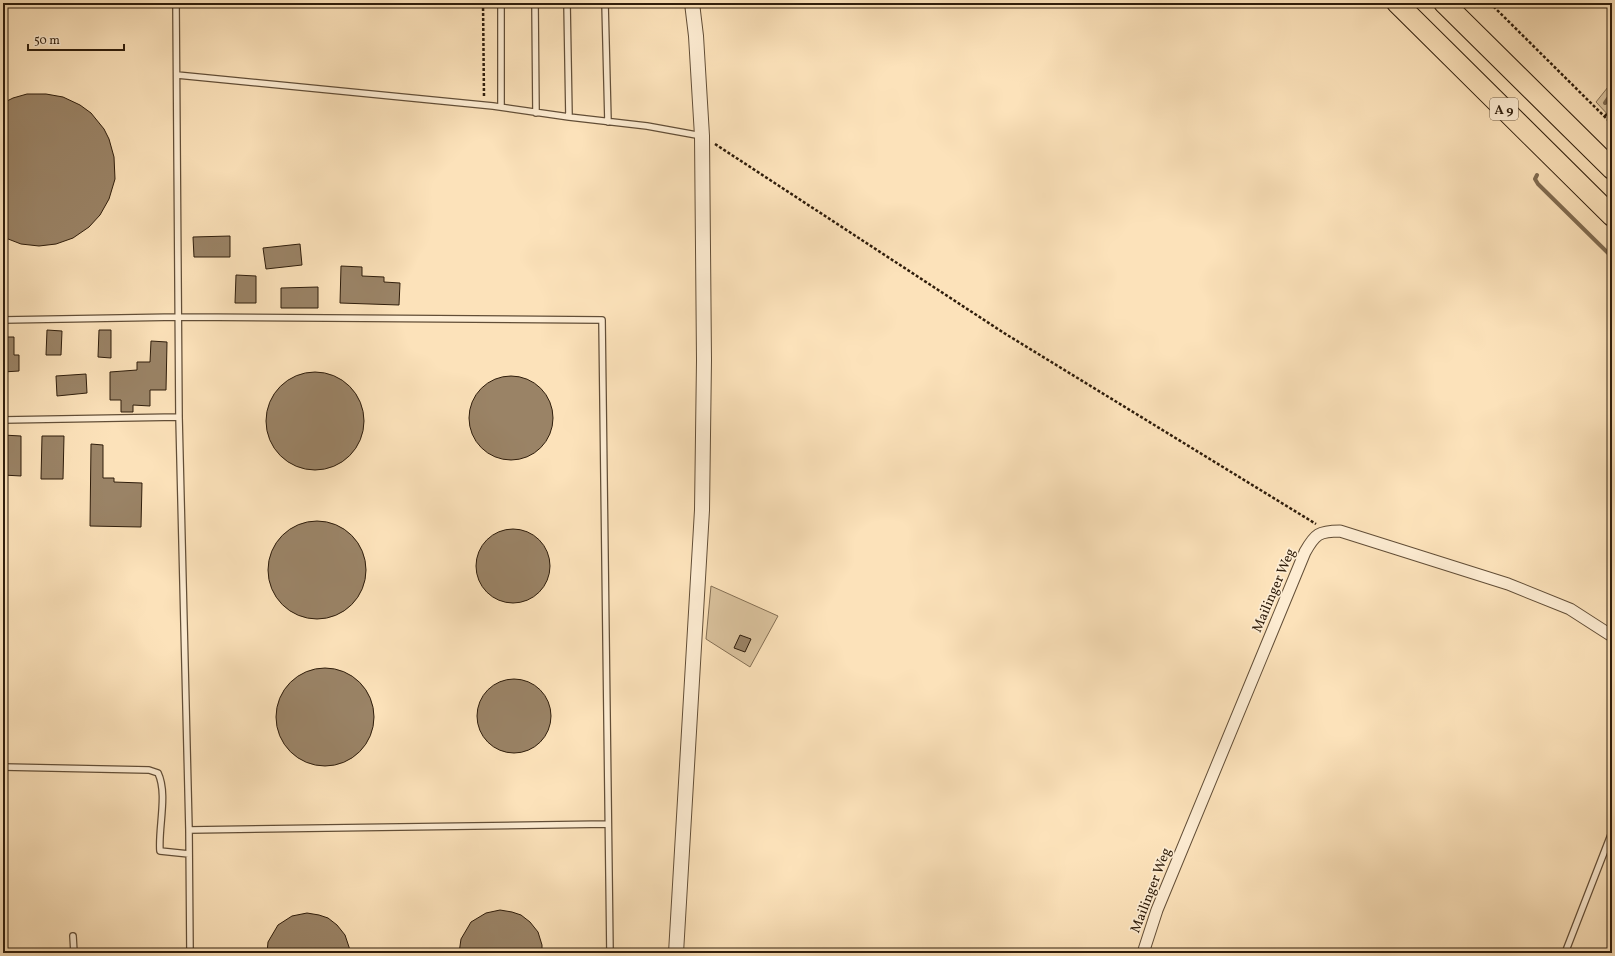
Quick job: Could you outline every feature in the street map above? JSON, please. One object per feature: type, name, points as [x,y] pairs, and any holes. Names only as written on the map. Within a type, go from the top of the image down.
[{"type":"highway","name":"A 9","points":[[1397,3],[1612,216]]},
{"type":"highway","name":"A 9","points":[[1444,3],[1612,169]]},
{"type":"street","points":[[676,953],[702,510],[704,360],[702,136],[696,36],[692,3]]},
{"type":"street","points":[[1326,531],[1340,532],[1508,584],[1570,609],[1612,636]]},
{"type":"street","name":"Mailinger Weg","points":[[1143,953],[1157,910],[1305,552],[1313,537],[1326,531]]},
{"type":"lane","points":[[176,3],[179,417],[189,830],[190,953]]},
{"type":"lane","points":[[501,3],[501,107]]},
{"type":"lane","points":[[535,3],[536,113]]},
{"type":"lane","points":[[567,3],[569,118]]},
{"type":"lane","points":[[605,3],[608,122]]},
{"type":"lane","points":[[177,75],[484,105],[569,118],[647,126],[702,136]]},
{"type":"lane","points":[[3,320],[179,317],[602,320],[610,953]]},
{"type":"lane","points":[[3,420],[179,417]]},
{"type":"lane","points":[[3,767],[149,770],[158,773],[162,794],[160,851],[189,854]]},
{"type":"lane","points":[[189,830],[608,824]]},
{"type":"lane","points":[[1565,953],[1612,832]]},
{"type":"lane","points":[[73,936],[74,953]]},
{"type":"path","points":[[483,3],[484,105]]},
{"type":"path","points":[[1490,3],[1612,124]]},
{"type":"path","points":[[1605,116],[1612,108]]},
{"type":"path","points":[[702,136],[1004,332],[1311,520],[1326,531]]},
{"type":"shaded area","points":[[1612,82],[1612,117],[1611,118],[1596,102]]},
{"type":"shaded area","points":[[711,586],[778,616],[750,667],[706,639]]},
{"type":"building","points":[[27,94],[46,94],[63,97],[80,105],[91,113],[104,129],[109,139],[114,157],[115,179],[109,199],[100,215],[89,227],[73,238],[56,244],[39,246],[21,244],[3,237],[3,103]]},
{"type":"building","points":[[230,236],[230,257],[194,257],[193,237]]},
{"type":"building","points":[[300,244],[302,265],[266,269],[263,248]]},
{"type":"building","points":[[341,266],[362,267],[362,276],[384,277],[384,282],[400,283],[399,305],[340,303]]},
{"type":"building","points":[[236,275],[256,276],[256,303],[235,303]]},
{"type":"building","points":[[318,287],[318,308],[281,308],[281,288]]},
{"type":"building","points":[[47,330],[62,331],[61,355],[46,355]]},
{"type":"building","points":[[99,330],[111,330],[111,358],[98,357]]},
{"type":"building","points":[[3,337],[14,337],[14,355],[19,355],[19,371],[3,372]]},
{"type":"building","points":[[151,341],[167,342],[166,390],[150,390],[150,406],[133,405],[133,412],[121,412],[121,400],[110,400],[110,372],[137,370],[137,362],[150,362]]},
{"type":"building","points":[[315,372],[334,376],[350,386],[360,402],[364,421],[360,440],[350,456],[334,466],[315,470],[296,466],[280,456],[270,440],[266,421],[270,402],[280,386],[296,376]]},
{"type":"building","points":[[86,374],[87,393],[57,396],[56,376]]},
{"type":"building","points":[[511,376],[519,377],[534,383],[546,395],[552,410],[552,426],[546,441],[534,453],[519,459],[511,460],[503,459],[488,453],[476,441],[470,426],[469,418],[470,410],[476,395],[488,383],[503,377]]},
{"type":"building","points":[[3,435],[21,436],[21,476],[3,475]]},
{"type":"building","points":[[42,436],[64,436],[63,479],[41,479]]},
{"type":"building","points":[[91,444],[103,445],[103,478],[114,478],[114,482],[142,483],[141,527],[90,526]]},
{"type":"building","points":[[317,521],[336,525],[352,535],[362,551],[366,570],[362,589],[352,605],[336,615],[317,619],[298,615],[282,605],[272,589],[268,570],[272,551],[282,535],[298,525]]},
{"type":"building","points":[[513,529],[527,532],[539,540],[547,552],[550,566],[547,580],[539,592],[527,600],[513,603],[499,600],[487,592],[479,580],[476,566],[479,552],[487,540],[499,532]]},
{"type":"building","points":[[740,635],[751,639],[745,652],[734,648]]},
{"type":"building","points":[[325,668],[344,672],[360,682],[370,698],[374,717],[370,736],[360,752],[344,762],[325,766],[306,762],[290,752],[280,736],[276,717],[280,698],[290,682],[306,672]]},
{"type":"building","points":[[514,679],[535,685],[545,695],[551,716],[545,737],[535,747],[514,753],[493,747],[483,737],[477,716],[483,695],[493,685]]},
{"type":"building","points":[[500,910],[521,915],[530,922],[538,932],[542,945],[542,953],[459,953],[461,939],[471,922],[486,913]]},
{"type":"building","points":[[307,913],[328,918],[337,925],[345,935],[351,953],[267,953],[268,942],[278,925],[292,916]]},
{"type":"waterway","points":[[1605,103],[1612,93]]},
{"type":"waterway","points":[[1537,175],[1535,179],[1538,184],[1612,257]]}]
